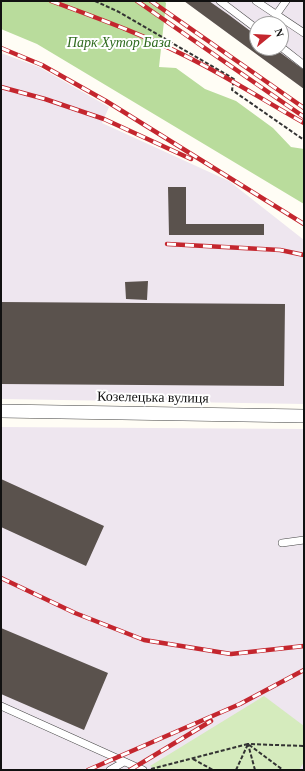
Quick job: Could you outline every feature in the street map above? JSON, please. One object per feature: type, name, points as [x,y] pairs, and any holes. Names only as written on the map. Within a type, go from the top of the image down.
[{"type":"street","name":"Козелецька вулиця","points":[[1,412],[304,416]]},
{"type":"lane","points":[[220,1],[249,23]]},
{"type":"lane","points":[[256,1],[304,33]]},
{"type":"lane","points":[[276,15],[286,1]]},
{"type":"lane","points":[[289,53],[304,65]]},
{"type":"lane","points":[[282,543],[304,540]]},
{"type":"lane","points":[[1,706],[143,770]]},
{"type":"lane","points":[[110,770],[124,762]]},
{"type":"path","points":[[95,1],[119,12],[234,79],[232,90],[304,140]]},
{"type":"path","points":[[236,770],[248,744]]},
{"type":"path","points":[[248,744],[256,770]]},
{"type":"path","points":[[248,744],[283,770]]},
{"type":"path","points":[[148,770],[248,744],[304,746]]},
{"type":"path","points":[[192,759],[213,770]]},
{"type":"shaded area","points":[[184,1],[304,1],[304,89],[259,56],[289,56],[289,16],[249,16],[249,49]]},
{"type":"shaded area","points":[[1,53],[39,67],[109,107],[102,123],[229,181],[304,240],[304,404],[1,399]]},
{"type":"shaded area","points":[[1,427],[304,429],[304,770],[1,770]]},
{"type":"green space","name":"Парк Хутор База","points":[[1,1],[164,1],[166,3],[159,67],[176,68],[205,89],[236,101],[273,128],[291,147],[304,149],[304,204],[37,44],[1,29]]},
{"type":"green space","points":[[264,696],[304,726],[304,762],[299,770],[158,770],[150,766]]},
{"type":"building","points":[[184,1],[209,1],[229,15],[249,30],[249,49]]},
{"type":"building","points":[[259,56],[285,56],[304,70],[304,89]]},
{"type":"building","points":[[168,187],[186,187],[186,224],[264,224],[264,235],[169,235]]},
{"type":"building","points":[[148,281],[147,300],[126,299],[125,282]]},
{"type":"building","points":[[1,302],[285,304],[284,386],[1,384]]},
{"type":"building","points":[[1,479],[104,526],[86,566],[1,527]]},
{"type":"building","points":[[1,628],[108,673],[84,730],[1,694]]},
{"type":"railway","points":[[51,1],[128,30],[185,56],[304,123]]},
{"type":"railway","points":[[137,1],[304,117]]},
{"type":"railway","points":[[151,1],[304,108]]},
{"type":"railway","points":[[1,48],[42,65],[106,101],[304,224]]},
{"type":"railway","points":[[1,87],[45,99],[104,119],[191,159]]},
{"type":"railway","points":[[167,244],[280,250],[304,255]]},
{"type":"railway","points":[[1,578],[75,613],[144,640],[231,654],[304,646]]},
{"type":"railway","points":[[88,770],[240,704],[304,670]]},
{"type":"railway","points":[[130,770],[211,721]]}]
